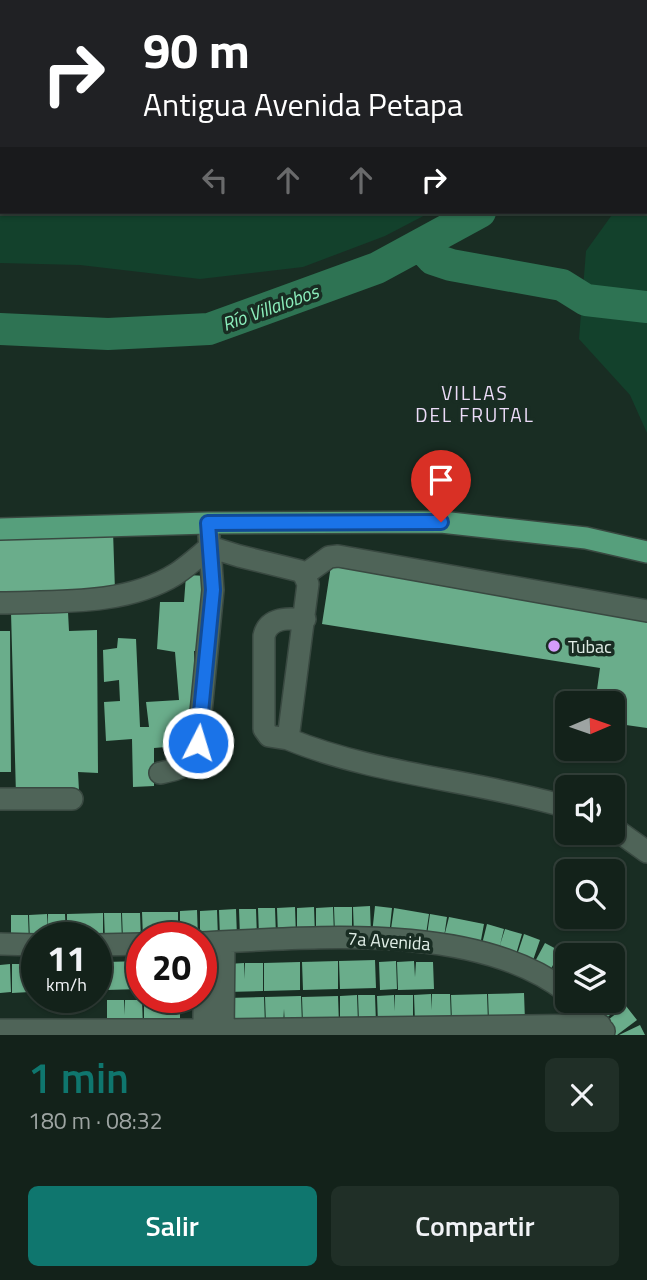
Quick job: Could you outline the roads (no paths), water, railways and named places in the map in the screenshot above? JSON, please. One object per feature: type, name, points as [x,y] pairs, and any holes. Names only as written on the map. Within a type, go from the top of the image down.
[{"type":"main road","points":[[0,528],[208,523],[441,522],[586,538],[647,552]]},
{"type":"street","points":[[160,773],[181,768],[193,759],[198,743],[213,590],[208,523]]},
{"type":"street","points":[[210,547],[300,571],[308,584],[288,739]]},
{"type":"street","points":[[0,603],[93,599],[149,587],[177,573],[210,547]]},
{"type":"street","points":[[304,575],[329,558],[343,557],[647,611]]},
{"type":"street","points":[[305,620],[281,620],[270,625],[264,636],[264,729],[269,736],[288,739],[353,760],[555,804]]},
{"type":"street","points":[[0,799],[72,799]]},
{"type":"street","points":[[625,836],[647,852]]},
{"type":"street","name":"7a Avenida","points":[[217,942],[362,938],[421,941],[518,963],[555,984]]},
{"type":"street","points":[[0,944],[21,945]]},
{"type":"street","points":[[212,1013],[213,1033]]},
{"type":"street","points":[[588,1013],[603,1030]]},
{"type":"street","points":[[0,1030],[213,1033],[603,1030]]},
{"type":"waterway","name":"Río Villalobos","points":[[0,329],[108,334],[209,329],[377,268],[476,214]]},
{"type":"waterway","points":[[420,245],[433,259],[451,265],[562,285],[586,300],[647,307]]},
{"type":"place","name":"Tubac","points":[[554,646]]},
{"type":"district","name":"VILLAS DEL FRUTAL","points":[[475,403]]}]
